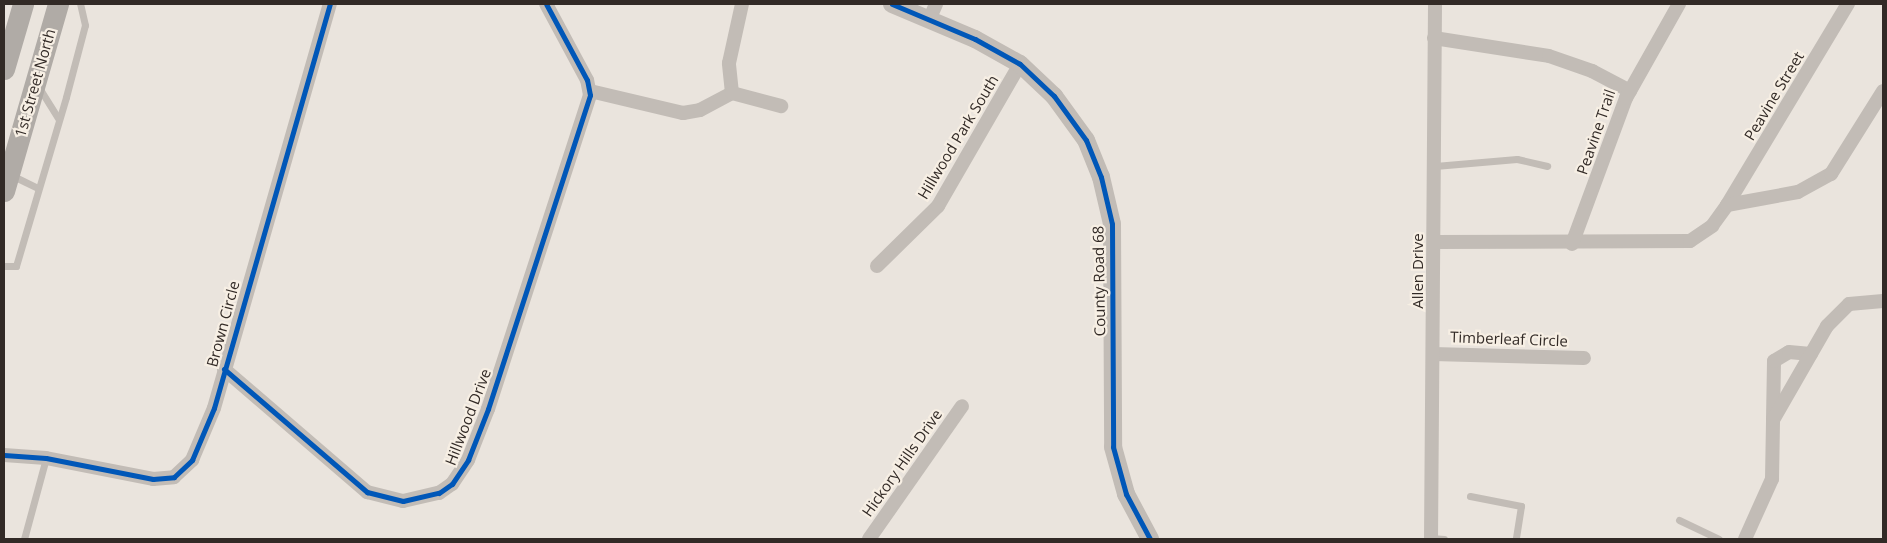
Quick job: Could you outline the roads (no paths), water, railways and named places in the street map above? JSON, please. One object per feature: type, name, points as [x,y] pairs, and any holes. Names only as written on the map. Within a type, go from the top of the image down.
[{"type":"main road","points":[[23,4],[4,70],[35,82]]},
{"type":"main road","name":"1st Street North","points":[[6,182],[58,4]]},
{"type":"street","name":"Brown Circle","points":[[4,455],[46,458],[139,478],[174,477],[198,451],[224,369],[330,4]]},
{"type":"street","points":[[546,4],[590,91],[683,113],[700,110],[732,93],[781,106]]},
{"type":"street","points":[[732,93],[728,63],[742,4]]},
{"type":"street","name":"County Road 68","points":[[892,4],[932,12],[1020,64],[1075,122],[1106,193],[1115,262],[1112,447],[1126,494],[1150,539]]},
{"type":"street","name":"Allen Drive","points":[[1435,4],[1433,354],[1436,539]]},
{"type":"street","points":[[1630,91],[1679,4]]},
{"type":"street","name":"Peavine Street","points":[[1572,244],[1681,243],[1707,232],[1727,205],[1848,4]]},
{"type":"street","name":"Peavine Trail","points":[[1434,38],[1549,56],[1592,71],[1630,91],[1572,244]]},
{"type":"street","name":"Hillwood Park South","points":[[878,266],[938,206],[1020,64]]},
{"type":"street","name":"Hillwood Drive","points":[[224,369],[367,492],[403,501],[447,488],[468,460],[488,409],[590,91]]},
{"type":"street","points":[[1727,205],[1798,192],[1831,174],[1883,91]]},
{"type":"street","points":[[1435,242],[1572,244]]},
{"type":"street","points":[[1773,420],[1811,354],[1842,308],[1858,301],[1883,301]]},
{"type":"street","points":[[1745,539],[1772,479],[1774,361],[1789,352],[1811,354]]},
{"type":"street","name":"Timberleaf Circle","points":[[1433,354],[1584,358]]},
{"type":"street","name":"Hickory Hills Drive","points":[[869,539],[962,406]]},
{"type":"lane","points":[[4,266],[16,266],[59,119],[85,25],[80,4]]},
{"type":"lane","points":[[35,82],[59,119]]},
{"type":"lane","points":[[1435,166],[1517,159],[1547,166]]},
{"type":"lane","points":[[6,182],[38,188]]},
{"type":"lane","points":[[24,539],[46,458]]},
{"type":"lane","points":[[1470,496],[1521,506],[1516,539]]},
{"type":"lane","points":[[1679,520],[1719,539]]}]
